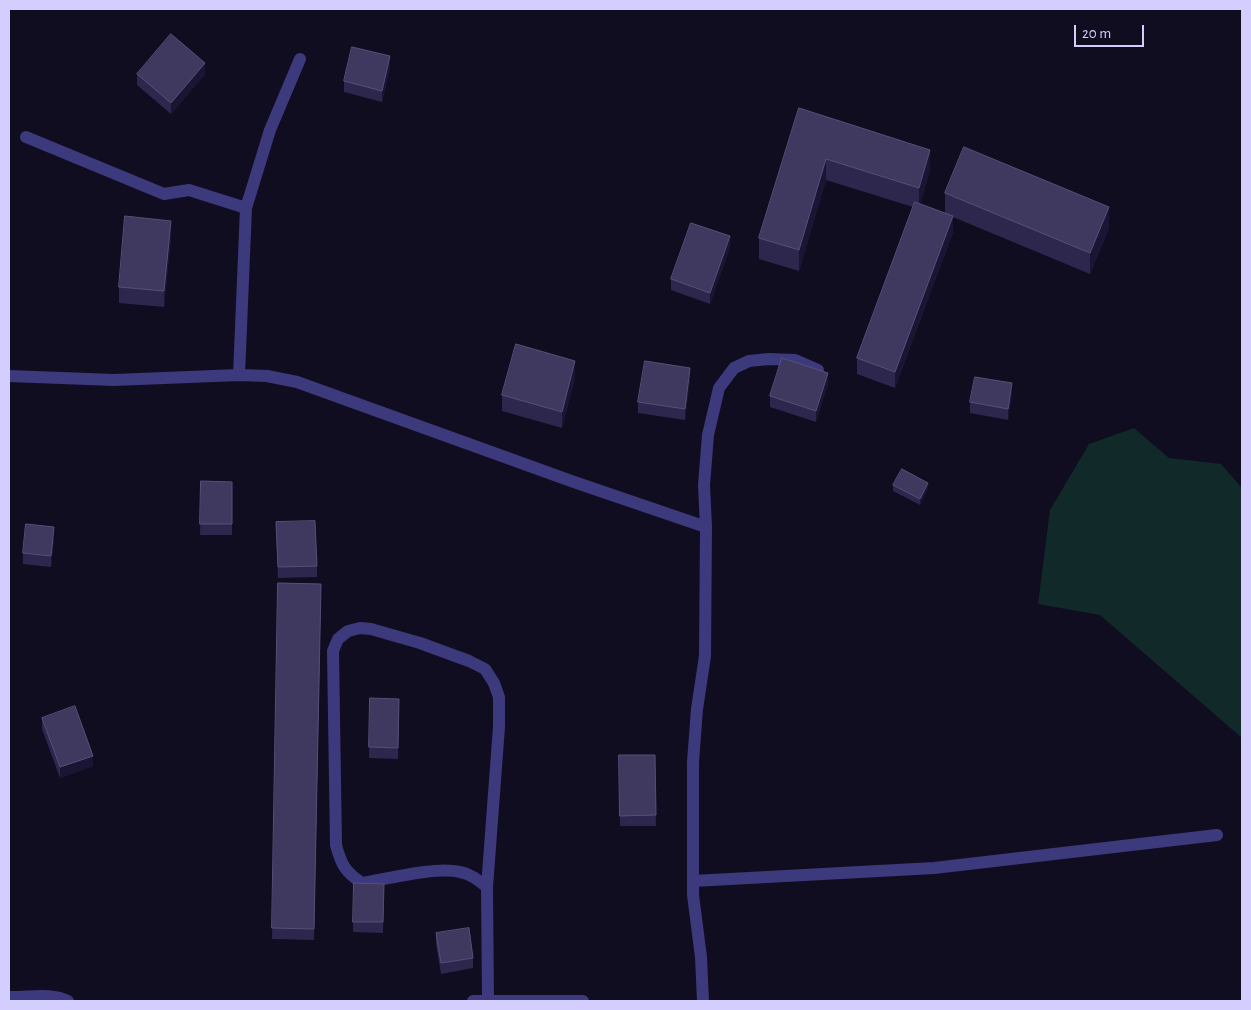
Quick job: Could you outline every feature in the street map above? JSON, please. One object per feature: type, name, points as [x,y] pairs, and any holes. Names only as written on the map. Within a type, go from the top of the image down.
[{"type":"street","points":[[239,375],[246,208],[270,130],[300,59]]},
{"type":"street","points":[[26,137],[164,194],[189,190],[246,208]]},
{"type":"street","points":[[703,1001],[693,880],[693,762],[704,656],[706,527],[704,485],[708,435],[719,388],[734,368],[749,362],[769,359],[795,360],[818,370]]},
{"type":"street","points":[[9,376],[114,380],[239,375],[267,376],[297,382],[574,482],[706,527]]},
{"type":"street","points":[[487,887],[474,876],[458,871],[429,872],[362,882],[350,875],[341,861],[336,845],[333,651],[338,639],[348,631],[360,628],[370,629],[420,643],[485,669],[494,683],[499,697],[499,727],[487,887],[488,1000]]},
{"type":"street","points":[[693,880],[934,868],[1217,835]]},
{"type":"street","points":[[9,997],[52,997],[68,1001]]},
{"type":"street","points":[[473,1001],[583,1001]]},
{"type":"green space","points":[[1134,428],[1169,458],[1221,464],[1242,488],[1242,738],[1100,615],[1038,604],[1050,510],[1089,444]]},
{"type":"building","points":[[171,34],[205,63],[171,103],[137,74]]},
{"type":"building","points":[[352,47],[390,56],[382,91],[344,81]]},
{"type":"building","points":[[799,108],[930,150],[919,188],[826,159],[799,250],[759,238]]},
{"type":"building","points":[[964,147],[1109,207],[1090,253],[945,193]]},
{"type":"building","points":[[915,202],[953,216],[895,372],[857,358]]},
{"type":"building","points":[[125,216],[171,221],[164,291],[119,287]]},
{"type":"building","points":[[691,223],[730,236],[710,293],[671,279]]},
{"type":"building","points":[[516,344],[575,361],[562,412],[502,395]]},
{"type":"building","points":[[782,358],[828,373],[816,411],[770,396]]},
{"type":"building","points":[[645,361],[690,368],[685,409],[638,402]]},
{"type":"building","points":[[975,377],[1012,383],[1008,409],[970,402]]},
{"type":"building","points":[[902,469],[928,483],[920,499],[893,485]]},
{"type":"building","points":[[201,481],[232,482],[232,524],[200,524]]},
{"type":"building","points":[[315,521],[317,566],[278,567],[276,522]]},
{"type":"building","points":[[26,524],[54,527],[51,556],[23,553]]},
{"type":"building","points":[[278,583],[321,584],[314,929],[272,928]]},
{"type":"building","points":[[370,698],[399,699],[398,748],[369,747]]},
{"type":"building","points":[[75,706],[93,756],[60,767],[42,718]]},
{"type":"building","points":[[619,755],[655,755],[656,815],[620,816]]},
{"type":"building","points":[[354,883],[384,884],[383,922],[353,922]]},
{"type":"building","points":[[469,928],[473,958],[441,963],[436,933]]}]
